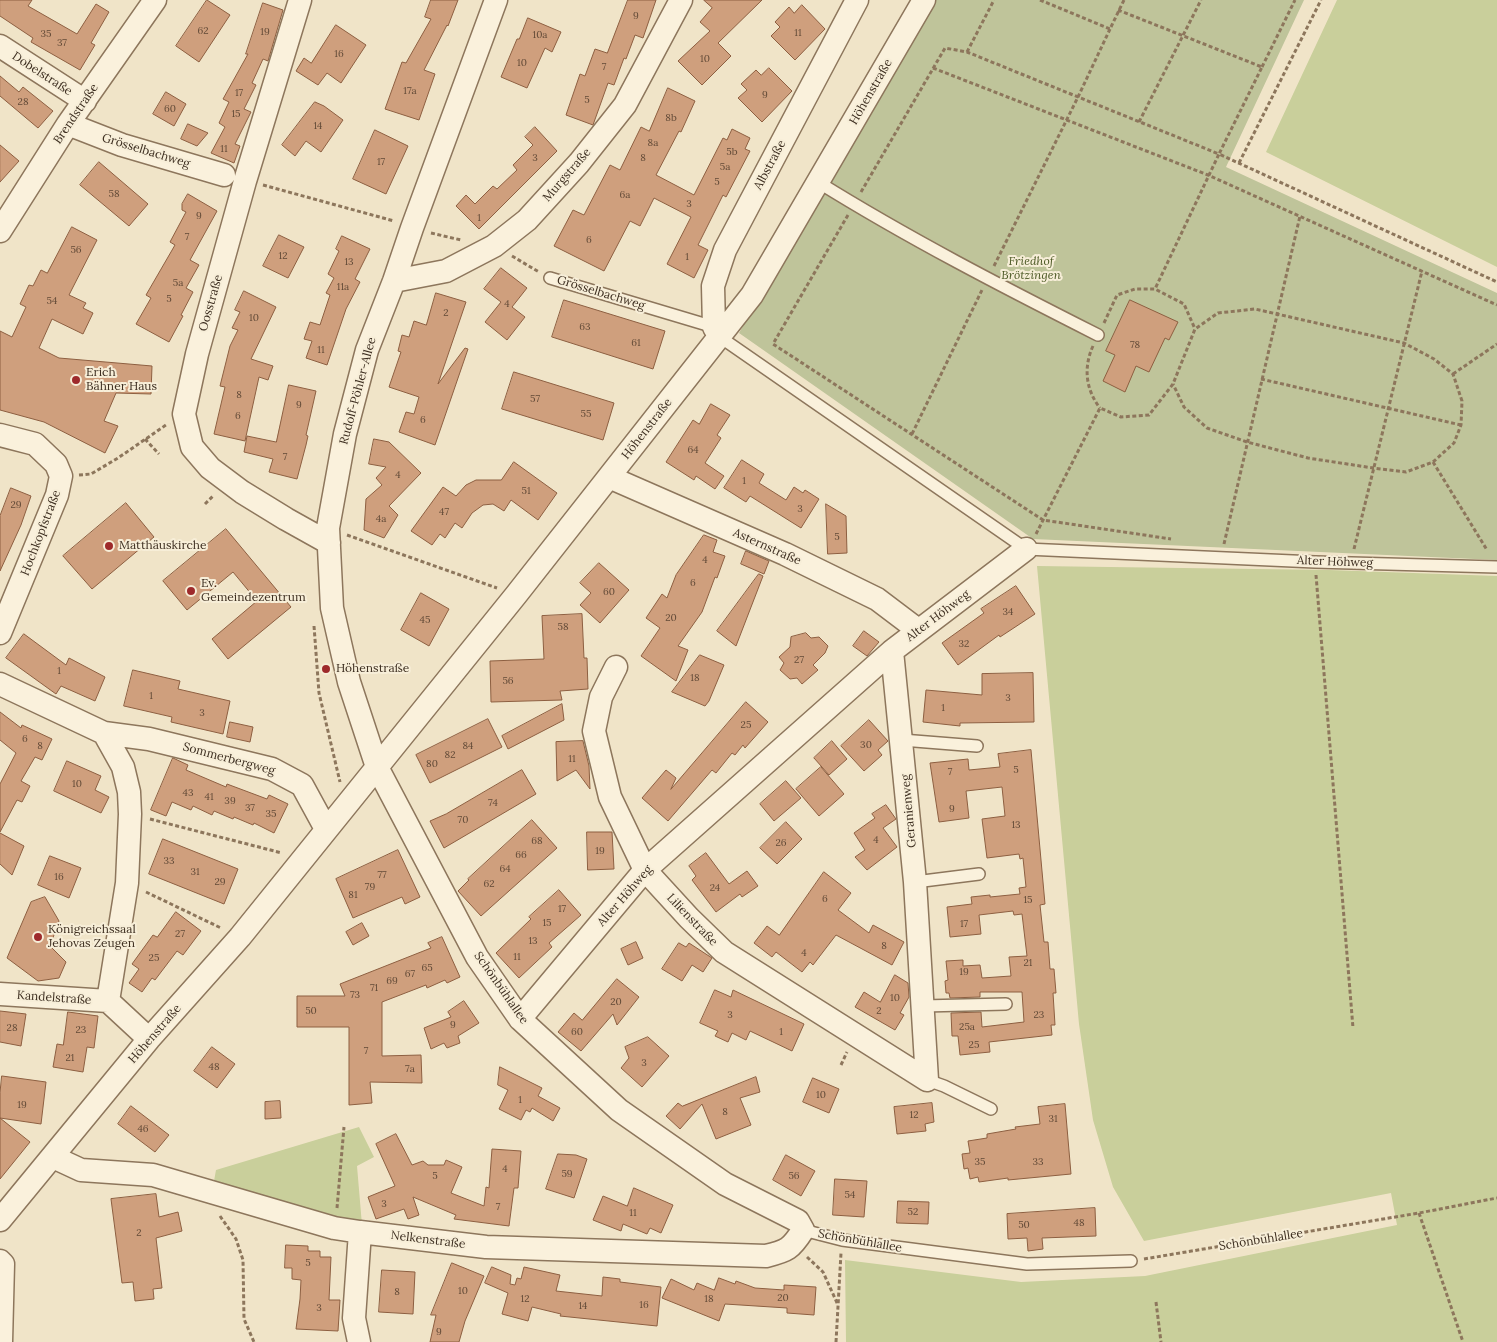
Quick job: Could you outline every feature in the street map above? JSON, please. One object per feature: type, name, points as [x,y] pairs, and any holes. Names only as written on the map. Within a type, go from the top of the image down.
[{"type":"street","name":"Brendstraße","points":[[3,218],[155,0]]},
{"type":"street","name":"Oosstraße","points":[[300,0],[245,181],[196,354],[184,414],[192,447],[210,468],[242,492],[329,543]]},
{"type":"street","name":"Rudolf-Pöhler-Allee","points":[[378,767],[348,682],[332,608],[328,528],[345,434],[367,350],[496,0]]},
{"type":"street","name":"Murgstraße","points":[[394,280],[446,271],[494,246],[527,220],[579,163],[625,105],[681,0]]},
{"type":"street","name":"Albstraße","points":[[717,332],[712,286],[725,250],[856,0]]},
{"type":"street","name":"Höhenstraße","points":[[0,1220],[149,1039],[240,937],[516,595],[609,477],[717,332],[752,295],[924,0]]},
{"type":"street","name":"Dobelstraße","points":[[0,46],[85,102]]},
{"type":"street","name":"Grösselbachweg","points":[[68,124],[122,145],[224,175]]},
{"type":"street","name":"Hochkopfstraße","points":[[0,435],[35,444],[56,464],[61,476],[57,495],[0,633]]},
{"type":"street","name":"Asternstraße","points":[[609,477],[785,554],[877,599],[918,630]]},
{"type":"street","name":"Alter Höhweg","points":[[520,1019],[645,870],[892,651],[1026,549]]},
{"type":"street","name":"Geranienweg","points":[[892,651],[915,882],[927,1080]]},
{"type":"street","name":"Lilienstraße","points":[[616,667],[601,697],[594,732],[610,797],[645,870],[689,918],[724,952],[927,1080]]},
{"type":"street","name":"Sommerbergweg","points":[[0,684],[104,733],[149,739],[272,768],[302,785],[326,829]]},
{"type":"street","points":[[104,733],[123,767],[129,792],[130,814],[127,883],[108,1002],[149,1039]]},
{"type":"street","name":"Schönbühlallee","points":[[378,767],[477,957],[520,1019],[619,1110],[725,1184],[798,1221],[798,1237]]},
{"type":"street","name":"Kandelstraße","points":[[0,994],[108,1002]]},
{"type":"street","name":"Nelkenstraße","points":[[53,1157],[81,1170],[154,1175],[334,1228],[486,1247],[766,1256],[785,1252],[798,1237]]},
{"type":"street","points":[[359,1342],[354,1318],[360,1232]]},
{"type":"street","points":[[0,1261],[3,1264],[1,1342]]},
{"type":"lane","points":[[818,182],[987,279],[1098,335]]},
{"type":"lane","name":"Grösselbachweg","points":[[550,278],[717,332],[1026,549]]},
{"type":"lane","name":"Alter Höhweg","points":[[1026,549],[1315,562],[1497,566]]},
{"type":"lane","points":[[902,740],[977,746]]},
{"type":"lane","points":[[915,882],[979,874]]},
{"type":"lane","points":[[923,1006],[1006,1004]]},
{"type":"lane","points":[[927,1080],[944,1086],[991,1109]]},
{"type":"lane","name":"Schönbühlallee","points":[[798,1237],[842,1240],[1027,1264],[1132,1261]]},
{"type":"path","points":[[967,52],[994,0]]},
{"type":"path","points":[[1040,0],[1110,29]]},
{"type":"path","points":[[912,434],[1124,0]]},
{"type":"path","points":[[1139,122],[1201,0]]},
{"type":"path","points":[[1155,289],[1208,175],[1295,0]]},
{"type":"path","points":[[1239,163],[1321,0]]},
{"type":"path","points":[[1118,10],[1262,67]]},
{"type":"path","points":[[933,68],[1208,175],[1497,305]]},
{"type":"path","points":[[1219,154],[1497,282]]},
{"type":"path","points":[[275,188],[387,219]]},
{"type":"path","points":[[1224,547],[1246,442],[1300,216]]},
{"type":"path","name":"Grösselbachweg","points":[[494,246],[550,278]]},
{"type":"path","points":[[1354,549],[1422,271]]},
{"type":"path","points":[[1173,384],[1184,406],[1207,428],[1246,442],[1308,458],[1406,472],[1433,462],[1454,443],[1461,425],[1462,401],[1453,374],[1434,359],[1404,343],[1255,309],[1218,313],[1195,329],[1173,384],[1149,415],[1121,417],[1100,408],[1092,397],[1085,372],[1091,350],[1116,295],[1135,289],[1155,289],[1184,304],[1195,329]]},
{"type":"path","points":[[1453,374],[1497,344]]},
{"type":"path","points":[[1262,378],[1461,425]]},
{"type":"path","points":[[1026,549],[1043,520],[1100,408]]},
{"type":"path","points":[[61,476],[91,474],[145,439],[160,454]]},
{"type":"path","points":[[1433,462],[1487,550],[1478,550]]},
{"type":"path","points":[[1043,520],[1176,540]]},
{"type":"path","points":[[366,542],[516,595]]},
{"type":"path","points":[[1345,548],[1364,549]]},
{"type":"path","points":[[1315,562],[1353,1028]]},
{"type":"path","points":[[313,621],[319,693],[346,805]]},
{"type":"path","points":[[130,814],[304,858]]},
{"type":"path","points":[[127,883],[240,937]]},
{"type":"path","points":[[338,1205],[344,1127]]},
{"type":"path","name":"Schönbühlallee","points":[[1132,1261],[1419,1214],[1497,1198]]},
{"type":"path","points":[[1419,1214],[1463,1342]]},
{"type":"path","points":[[220,1216],[236,1239],[243,1260],[244,1319],[254,1342]]},
{"type":"path","points":[[798,1237],[823,1272],[839,1307]]},
{"type":"path","points":[[836,1342],[842,1240]]},
{"type":"path","points":[[1156,1302],[1161,1342]]},
{"type":"green space","name":"Friedhof Brötzingen","points":[[933,0],[1304,0],[1226,167],[1497,293],[1497,560],[1033,539],[739,333]]},
{"type":"green space","points":[[1337,0],[1497,0],[1497,267],[1266,152]]},
{"type":"green space","points":[[1037,566],[1329,570],[1497,576],[1497,1342],[846,1342],[845,1260],[1021,1282],[1145,1276],[1397,1225],[1391,1193],[1144,1241],[1113,1187],[1093,1120],[1079,1024]]},
{"type":"green space","points":[[359,1127],[374,1157],[357,1166],[362,1225],[214,1181],[216,1170]]},
{"type":"building","points":[[0,0],[32,0],[28,6],[77,34],[96,4],[109,12],[91,43],[95,45],[80,70],[31,42],[33,38],[0,16]]},
{"type":"building","points":[[207,0],[230,15],[199,62],[176,46]]},
{"type":"building","points":[[431,0],[458,0],[448,26],[424,70],[435,74],[419,120],[385,109],[402,62],[406,63],[431,19],[425,17]]},
{"type":"building","points":[[628,0],[656,0],[643,38],[635,35],[614,85],[608,83],[593,125],[566,115],[580,74],[585,76],[595,49],[607,53]]},
{"type":"building","points":[[704,0],[762,0],[718,43],[731,56],[702,85],[678,61],[710,31],[700,22],[712,8]]},
{"type":"building","points":[[263,3],[283,10],[268,61],[263,59],[252,83],[256,85],[244,109],[251,112],[235,144],[240,146],[234,163],[211,153],[225,127],[219,123],[229,102],[223,99],[248,54],[246,54]]},
{"type":"building","points":[[802,5],[825,29],[795,60],[771,36],[780,27],[775,22],[789,7],[794,13]]},
{"type":"building","points":[[528,18],[561,32],[552,52],[545,48],[527,88],[501,77]]},
{"type":"building","points":[[336,25],[366,45],[341,83],[327,73],[318,85],[296,71],[304,58],[311,63]]},
{"type":"building","points":[[769,68],[792,91],[762,122],[738,98],[747,90],[741,84],[756,70],[761,75]]},
{"type":"building","points":[[0,76],[19,92],[23,87],[53,111],[38,128],[0,96]]},
{"type":"building","points":[[668,88],[695,101],[681,132],[679,131],[656,175],[694,195],[723,138],[727,140],[732,129],[750,138],[745,149],[750,151],[726,197],[723,195],[698,245],[708,250],[694,278],[667,264],[691,217],[654,198],[640,226],[630,221],[604,271],[554,246],[573,210],[584,215],[610,165],[620,170],[641,127],[649,131]]},
{"type":"building","points":[[166,92],[186,104],[174,126],[153,114]]},
{"type":"building","points":[[315,102],[324,106],[343,120],[321,152],[306,141],[295,156],[282,145]]},
{"type":"building","points":[[188,124],[208,133],[197,146],[181,139]]},
{"type":"building","points":[[535,127],[557,151],[479,229],[456,206],[466,195],[475,204],[493,186],[497,189],[517,170],[513,165],[533,145],[525,137]]},
{"type":"building","points":[[375,130],[408,146],[386,194],[353,179]]},
{"type":"building","points":[[0,145],[19,161],[0,182]]},
{"type":"building","points":[[99,162],[148,204],[129,226],[80,185]]},
{"type":"building","points":[[188,194],[217,211],[190,260],[199,265],[186,288],[193,292],[169,342],[136,324],[151,298],[146,295],[175,245],[170,242],[186,212],[182,210],[182,204]]},
{"type":"building","name":"Erich Bähner Haus","points":[[72,227],[97,240],[69,295],[86,303],[83,308],[93,313],[83,334],[52,319],[39,348],[59,358],[152,366],[151,394],[116,393],[104,421],[118,426],[105,453],[44,422],[0,410],[0,331],[12,337],[26,307],[20,304],[29,285],[33,286],[41,270],[47,273]]},
{"type":"building","points":[[279,235],[304,247],[288,278],[263,266]]},
{"type":"building","points":[[342,236],[370,249],[355,279],[360,282],[346,309],[327,365],[306,358],[312,341],[304,339],[310,322],[320,325],[330,295],[326,293],[334,278],[328,274],[339,251],[336,249]]},
{"type":"building","points":[[501,268],[527,288],[512,307],[525,317],[507,340],[485,322],[501,302],[484,289]]},
{"type":"building","points":[[244,291],[276,307],[251,359],[273,366],[268,380],[259,377],[245,441],[214,434],[225,387],[220,386],[230,346],[238,330],[232,328],[240,312],[235,310]]},
{"type":"building","points":[[436,293],[466,302],[438,384],[465,348],[468,349],[435,445],[399,432],[406,412],[414,414],[419,397],[389,387],[401,352],[398,351],[402,335],[409,337],[414,321],[426,325]]},
{"type":"building","points":[[564,300],[665,331],[653,369],[552,337]]},
{"type":"building","points":[[1130,300],[1178,322],[1169,340],[1165,338],[1149,372],[1136,366],[1125,392],[1103,381],[1115,355],[1106,351]]},
{"type":"building","points":[[514,372],[614,403],[603,440],[502,409]]},
{"type":"building","points":[[289,385],[316,391],[306,435],[308,436],[297,479],[269,472],[273,459],[244,452],[247,436],[276,442]]},
{"type":"building","points":[[711,404],[730,415],[717,435],[721,438],[705,463],[724,476],[715,489],[696,476],[694,480],[666,462],[693,420],[699,424]]},
{"type":"building","points":[[374,439],[389,442],[421,473],[389,506],[398,515],[384,538],[364,530],[366,499],[382,485],[376,478],[386,467],[369,464]]},
{"type":"building","points":[[742,460],[764,474],[759,483],[786,500],[794,487],[803,493],[805,490],[819,499],[801,528],[750,496],[746,502],[724,488]]},
{"type":"building","points":[[514,462],[557,493],[538,520],[511,500],[504,511],[493,504],[483,505],[472,513],[462,528],[455,523],[445,538],[440,534],[432,545],[411,531],[443,487],[456,496],[466,485],[476,480],[501,480]]},
{"type":"building","points":[[11,488],[31,496],[21,525],[0,571],[0,516]]},
{"type":"building","name":"Matthäuskirche","points":[[126,503],[154,537],[92,589],[63,556]]},
{"type":"building","points":[[826,504],[846,516],[847,553],[828,554]]},
{"type":"building","name":"Ev. Gemeindezentrum","points":[[226,529],[291,607],[228,659],[212,639],[257,601],[233,572],[187,610],[163,581]]},
{"type":"building","points":[[704,535],[717,540],[713,552],[725,556],[702,612],[678,646],[688,650],[676,681],[641,656],[660,628],[646,618],[662,594],[667,598],[676,575]]},
{"type":"building","points":[[746,551],[769,561],[764,574],[741,564]]},
{"type":"building","points":[[599,563],[629,590],[600,623],[580,605],[591,593],[580,583]]},
{"type":"building","points":[[759,574],[763,576],[736,646],[717,631]]},
{"type":"building","points":[[1016,586],[1035,614],[1000,637],[999,635],[958,665],[942,643],[984,613],[981,609]]},
{"type":"building","points":[[421,593],[449,609],[429,646],[401,630]]},
{"type":"building","points":[[582,614],[584,658],[587,658],[588,689],[560,691],[562,700],[491,702],[490,661],[544,659],[542,616]]},
{"type":"building","points":[[864,631],[879,642],[867,656],[853,646]]},
{"type":"building","points":[[806,633],[811,638],[819,637],[828,646],[825,653],[813,665],[818,670],[802,684],[797,678],[790,679],[780,670],[784,663],[779,657],[790,647],[791,637]]},
{"type":"building","points":[[24,634],[66,665],[69,658],[105,677],[95,701],[61,686],[56,694],[6,658]]},
{"type":"building","points":[[700,655],[724,665],[709,701],[705,706],[672,692]]},
{"type":"building","points":[[133,670],[180,681],[178,689],[230,701],[223,734],[171,722],[172,717],[124,706]]},
{"type":"building","points":[[1033,673],[1034,722],[960,723],[960,726],[923,722],[926,690],[982,695],[982,674]]},
{"type":"building","points":[[746,702],[768,722],[745,748],[743,745],[735,755],[732,753],[716,773],[712,770],[668,821],[642,798],[666,770],[676,778],[671,789]]},
{"type":"building","points":[[562,704],[564,720],[508,749],[502,736]]},
{"type":"building","points":[[0,712],[21,728],[22,725],[52,739],[42,760],[35,757],[21,781],[30,786],[22,802],[17,800],[0,832],[0,784],[16,753],[0,740]]},
{"type":"building","points":[[488,719],[502,747],[430,783],[416,755]]},
{"type":"building","points":[[869,720],[888,741],[878,750],[882,755],[864,771],[841,746]]},
{"type":"building","points":[[230,722],[253,727],[250,742],[227,737]]},
{"type":"building","points":[[583,741],[589,766],[590,789],[576,770],[557,781],[556,742]]},
{"type":"building","points":[[832,741],[847,759],[829,775],[814,758]]},
{"type":"building","points":[[1031,750],[1045,904],[1040,905],[1044,942],[1048,942],[1050,969],[1054,969],[1056,993],[1053,993],[1055,1025],[1051,1025],[1052,1035],[989,1042],[990,1052],[960,1055],[958,1036],[952,1036],[951,1013],[981,1012],[982,1027],[1024,1022],[1022,992],[980,992],[980,997],[950,998],[949,993],[946,993],[945,981],[948,980],[946,961],[963,960],[963,966],[980,965],[982,978],[1011,976],[1009,957],[1027,956],[1022,914],[1014,915],[1013,911],[979,915],[981,934],[950,937],[947,907],[972,904],[971,897],[1020,894],[1019,888],[1026,887],[1023,858],[1020,859],[1019,854],[987,858],[982,819],[1005,816],[1002,787],[966,791],[969,818],[939,822],[930,763],[968,759],[969,770],[1000,767],[998,754]]},
{"type":"building","points":[[173,758],[188,765],[186,770],[226,787],[227,784],[267,799],[269,795],[288,804],[274,833],[254,823],[253,825],[234,817],[233,819],[214,811],[212,815],[193,806],[191,810],[172,802],[166,816],[151,810]]},
{"type":"building","points":[[67,761],[101,776],[95,790],[109,797],[101,813],[54,791]]},
{"type":"building","points":[[821,767],[844,794],[819,816],[796,789]]},
{"type":"building","points":[[522,770],[536,794],[444,848],[430,821],[446,814]]},
{"type":"building","points":[[786,781],[801,798],[774,821],[760,804]]},
{"type":"building","points":[[886,805],[896,819],[883,828],[897,847],[867,870],[855,857],[865,850],[854,833],[875,818],[872,814]]},
{"type":"building","points":[[532,820],[557,848],[481,916],[458,891],[468,879]]},
{"type":"building","points":[[786,822],[802,839],[777,864],[760,848]]},
{"type":"building","points":[[587,832],[612,832],[614,869],[588,870]]},
{"type":"building","points":[[0,833],[24,846],[12,875],[0,864]]},
{"type":"building","points":[[163,839],[238,869],[224,904],[149,874]]},
{"type":"building","points":[[398,850],[420,897],[405,904],[402,897],[353,918],[336,879]]},
{"type":"building","points":[[706,853],[729,884],[747,871],[758,886],[742,897],[740,894],[716,912],[692,880],[696,876],[689,866]]},
{"type":"building","points":[[50,856],[81,868],[69,898],[38,885]]},
{"type":"building","points":[[824,872],[851,893],[838,910],[869,933],[873,925],[904,942],[892,965],[836,935],[813,965],[810,962],[802,972],[776,952],[772,957],[754,943],[767,926],[779,935]]},
{"type":"building","points":[[559,890],[581,915],[549,943],[552,947],[519,978],[496,953],[531,919],[529,917]]},
{"type":"building","points":[[45,897],[59,921],[50,946],[66,962],[59,978],[38,981],[7,958],[31,902]]},
{"type":"building","points":[[176,912],[201,931],[183,955],[177,951],[155,980],[152,978],[142,992],[129,983],[139,969],[132,964],[153,935],[157,937]]},
{"type":"building","points":[[362,923],[369,936],[353,945],[346,932]]},
{"type":"building","points":[[442,937],[460,977],[447,983],[445,980],[427,988],[426,985],[382,1002],[382,1056],[421,1055],[422,1083],[370,1082],[372,1103],[349,1105],[349,1027],[297,1027],[297,996],[345,996],[340,984],[431,948],[428,943]]},
{"type":"building","points":[[636,942],[643,958],[628,965],[621,949]]},
{"type":"building","points":[[679,943],[686,947],[689,943],[712,958],[703,972],[692,965],[682,981],[662,969]]},
{"type":"building","points":[[895,975],[908,983],[909,997],[900,1013],[904,1015],[895,1030],[855,1007],[864,992],[880,1002]]},
{"type":"building","points":[[617,979],[639,997],[617,1025],[613,1014],[581,1051],[558,1032],[574,1013],[582,1020]]},
{"type":"building","points":[[715,990],[731,997],[733,990],[804,1024],[792,1051],[750,1031],[746,1040],[732,1033],[728,1042],[715,1036],[718,1031],[700,1023]]},
{"type":"building","points":[[464,1001],[479,1023],[458,1036],[460,1043],[447,1048],[444,1043],[431,1049],[424,1028],[451,1017],[448,1012]]},
{"type":"building","points":[[0,1011],[26,1014],[21,1046],[0,1042]]},
{"type":"building","points":[[68,1012],[98,1016],[94,1048],[87,1047],[83,1072],[53,1067],[57,1044],[63,1045]]},
{"type":"building","points":[[648,1037],[669,1056],[642,1087],[621,1068],[629,1058],[625,1047]]},
{"type":"building","points":[[212,1047],[235,1064],[217,1088],[194,1071]]},
{"type":"building","points":[[500,1067],[542,1088],[538,1096],[560,1108],[553,1121],[532,1108],[530,1112],[526,1110],[521,1120],[499,1109],[508,1090],[498,1085]]},
{"type":"building","points":[[2,1076],[46,1082],[41,1124],[0,1118]]},
{"type":"building","points":[[756,1077],[760,1092],[740,1098],[751,1125],[716,1139],[702,1104],[680,1129],[666,1116],[678,1103],[682,1106]]},
{"type":"building","points":[[813,1078],[839,1089],[829,1113],[803,1102]]},
{"type":"building","points":[[280,1101],[281,1118],[265,1119],[265,1102]]},
{"type":"building","points":[[932,1103],[934,1122],[925,1124],[926,1131],[897,1134],[894,1107]]},
{"type":"building","points":[[1065,1104],[1071,1174],[979,1182],[978,1177],[970,1179],[968,1168],[964,1169],[962,1154],[970,1153],[968,1141],[987,1138],[987,1134],[1016,1129],[1015,1127],[1040,1124],[1038,1107]]},
{"type":"building","points":[[131,1106],[169,1135],[155,1152],[118,1124]]},
{"type":"building","points":[[0,1118],[30,1142],[0,1179]]},
{"type":"building","points":[[396,1134],[412,1165],[423,1161],[428,1165],[444,1165],[446,1160],[462,1167],[451,1193],[484,1206],[486,1187],[489,1188],[492,1149],[521,1151],[518,1188],[514,1188],[509,1226],[454,1219],[456,1215],[413,1197],[419,1215],[408,1219],[404,1209],[376,1219],[368,1197],[395,1186],[376,1144]]},
{"type":"building","points":[[558,1154],[576,1155],[587,1159],[574,1198],[546,1189]]},
{"type":"building","points":[[786,1155],[815,1171],[801,1196],[773,1180]]},
{"type":"building","points":[[835,1179],[867,1181],[864,1217],[833,1215]]},
{"type":"building","points":[[634,1188],[673,1205],[661,1233],[650,1228],[647,1234],[623,1224],[621,1231],[593,1220],[603,1196],[627,1206]]},
{"type":"building","points":[[156,1194],[159,1217],[178,1212],[182,1231],[156,1238],[162,1288],[153,1289],[154,1299],[135,1301],[133,1282],[122,1283],[111,1199]]},
{"type":"building","points":[[898,1201],[929,1202],[928,1224],[897,1223]]},
{"type":"building","points":[[1095,1208],[1096,1236],[1042,1238],[1043,1249],[1028,1251],[1027,1238],[1008,1239],[1007,1214]]},
{"type":"building","points":[[286,1245],[308,1246],[308,1251],[320,1251],[320,1257],[331,1257],[329,1300],[340,1300],[338,1331],[296,1329],[301,1280],[292,1279],[292,1268],[285,1268]]},
{"type":"building","points":[[452,1263],[484,1276],[465,1321],[459,1342],[430,1342],[436,1315],[431,1315]]},
{"type":"building","points":[[492,1267],[511,1275],[510,1284],[515,1285],[517,1278],[521,1279],[524,1267],[560,1275],[556,1291],[602,1296],[603,1277],[620,1279],[620,1282],[661,1287],[657,1326],[560,1316],[561,1314],[532,1307],[528,1321],[502,1314],[508,1293],[485,1283]]},
{"type":"building","points":[[382,1270],[415,1272],[413,1314],[379,1312]]},
{"type":"building","points":[[719,1278],[735,1284],[736,1281],[755,1288],[784,1290],[784,1285],[816,1287],[814,1315],[787,1313],[787,1308],[725,1304],[719,1321],[662,1298],[671,1279],[694,1290],[697,1283],[714,1290]]},
{"type":"place","name":"Erich Bähner Haus","points":[[76,380]]},
{"type":"place","name":"Matthäuskirche","points":[[109,546]]},
{"type":"place","name":"Ev. Gemeindezentrum","points":[[191,591]]},
{"type":"place","name":"Höhenstraße","points":[[326,669]]},
{"type":"place","name":"Königreichssaal Jehovas Zeugen","points":[[38,937]]}]
